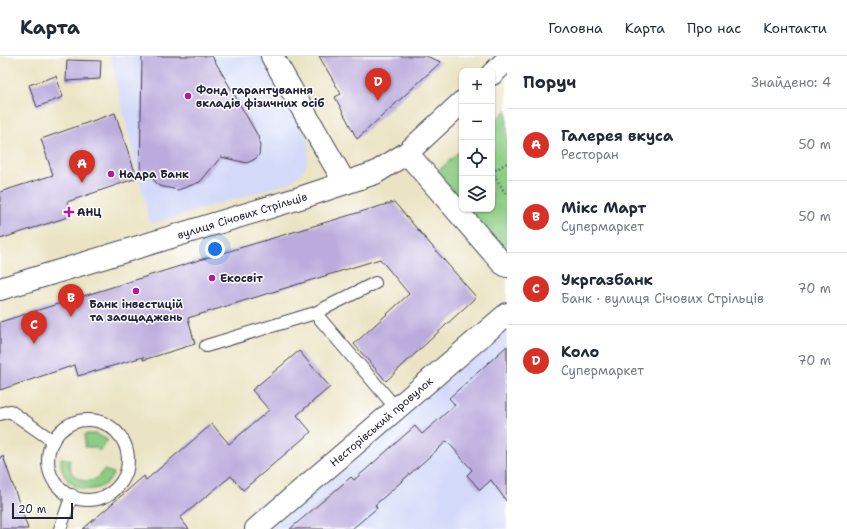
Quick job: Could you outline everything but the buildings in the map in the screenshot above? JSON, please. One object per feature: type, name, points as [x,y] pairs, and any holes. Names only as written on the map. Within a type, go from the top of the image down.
[{"type":"street","points":[[272,56],[345,183]]},
{"type":"street","name":"вулиця Січових Стрільців","points":[[0,289],[374,173],[407,153],[460,104]]},
{"type":"street","points":[[407,153],[502,263],[507,266]]},
{"type":"street","name":"Несторівський провулок","points":[[256,529],[396,408],[505,320]]},
{"type":"lane","points":[[206,346],[315,313],[375,283]]},
{"type":"lane","points":[[315,313],[396,408]]},
{"type":"lane","points":[[0,414],[10,411],[52,441]]},
{"type":"lane","points":[[84,420],[97,421],[110,426],[119,435],[126,447],[128,461],[126,474],[119,486],[109,494],[96,500],[84,500],[60,490],[52,479],[48,467],[48,454],[52,441],[61,431],[72,424],[84,420]]},
{"type":"lane","points":[[60,529],[72,495]]},
{"type":"path","points":[[495,170],[507,163]]},
{"type":"path","points":[[494,176],[507,196]]},
{"type":"shaded area","points":[[110,56],[263,56],[305,130],[309,147],[307,163],[302,173],[289,183],[150,224]]},
{"type":"shaded area","points":[[507,329],[507,529],[269,529]]},
{"type":"green space","points":[[507,110],[507,253],[472,212],[495,212],[495,120]]},
{"type":"green space","points":[[459,152],[459,198],[437,172]]},
{"type":"green space","points":[[85,434],[96,434],[108,440],[99,451],[95,447],[85,447]]},
{"type":"green space","points":[[61,458],[70,460],[69,464],[72,474],[82,480],[93,480],[97,478],[104,470],[114,473],[108,482],[99,487],[90,489],[81,488],[66,478],[62,469]]},
{"type":"place","name":"Фонд гарантування вкладів фізичних осіб","points":[[188,96]]},
{"type":"place","name":"Коло","points":[[378,101]]},
{"type":"place","name":"Надра Банк","points":[[111,174]]},
{"type":"place","name":"Галерея вкуса","points":[[82,183]]},
{"type":"place","name":"АНЦ","points":[[69,212]]},
{"type":"place","name":"Екосвіт","points":[[212,278]]},
{"type":"place","name":"Банк інвестицій та заощаджень","points":[[136,291]]},
{"type":"place","name":"Мікс Март","points":[[71,317]]},
{"type":"place","name":"Укргазбанк","points":[[34,344]]}]
